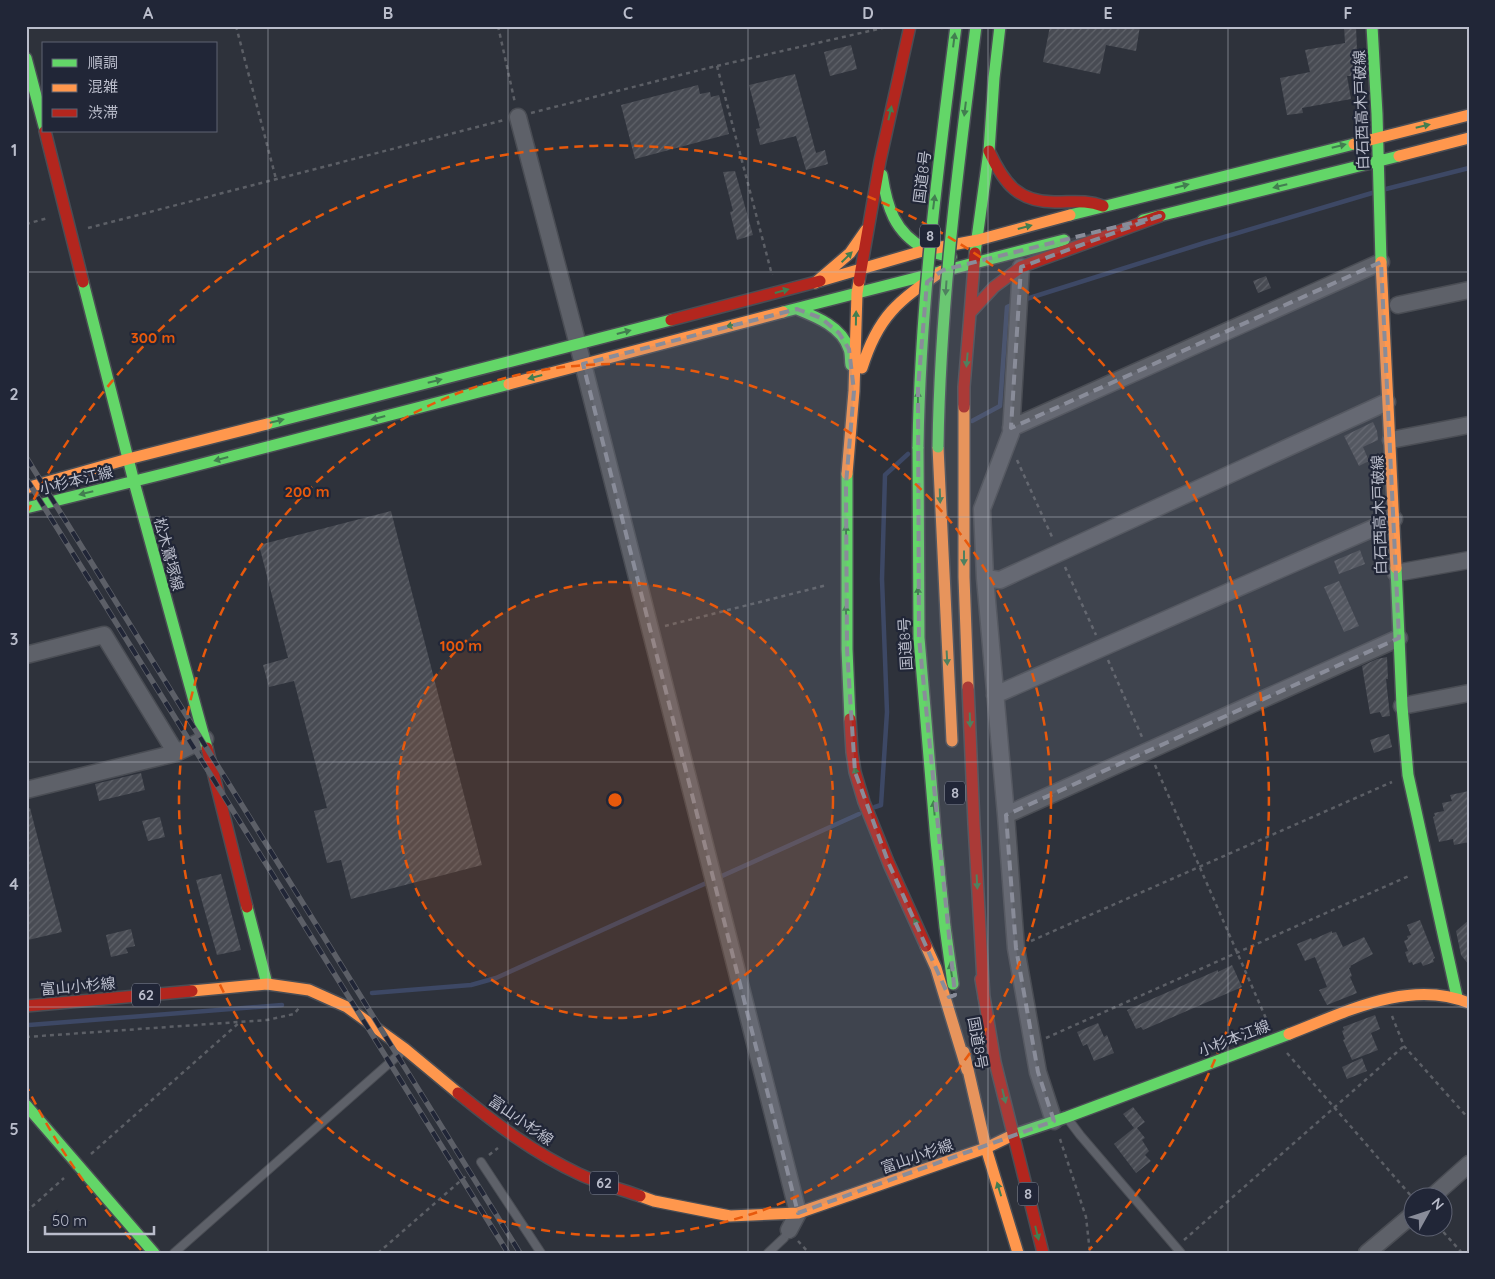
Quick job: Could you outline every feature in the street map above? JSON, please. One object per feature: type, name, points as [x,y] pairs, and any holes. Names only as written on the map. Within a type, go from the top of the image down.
[{"type":"main road","points":[[910,26],[880,161],[857,293],[854,391],[846,484],[847,659],[852,752],[855,772],[864,802],[889,864],[936,968],[967,1070]]},
{"type":"main road","name":"国道8号","points":[[956,26],[931,229],[918,388],[918,638],[945,927],[967,1070],[986,1148],[1018,1253]]},
{"type":"main road","name":"8","points":[[953,754],[938,447],[938,389],[951,223],[976,26]]},
{"type":"main road","points":[[984,998],[974,824],[964,577],[964,387],[974,262],[989,151],[1000,26]]},
{"type":"main road","name":"白石西高木戸破線","points":[[1372,26],[1387,402],[1391,440],[1402,706],[1408,775],[1457,997]]},
{"type":"main road","points":[[26,58],[42,118]]},
{"type":"main road","name":"小杉本江線","points":[[26,488],[128,459],[815,283],[926,250],[978,240],[1103,206],[1469,115]]},
{"type":"main road","name":"松木鷲塚線","points":[[45,132],[128,459],[205,739],[267,984]]},
{"type":"main road","points":[[971,312],[987,292],[1001,279],[1021,267],[1160,216],[1469,138]]},
{"type":"main road","points":[[989,151],[999,173],[1013,190],[1032,200],[1055,202],[1086,200],[1103,206]]},
{"type":"main road","points":[[880,161],[886,199],[894,220],[910,238],[926,250],[974,262]]},
{"type":"main road","name":"小杉本江線","points":[[26,508],[134,482],[974,262],[1160,216]]},
{"type":"main road","points":[[815,283],[845,259],[859,244],[869,224]]},
{"type":"main road","points":[[854,391],[871,341],[883,320],[908,296],[943,270]]},
{"type":"main road","points":[[797,309],[822,318],[839,333],[849,349],[854,391]]},
{"type":"main road","name":"国道8号","points":[[966,890],[995,1062],[1044,1253]]},
{"type":"main road","name":"富山小杉線","points":[[26,1006],[267,984],[314,993],[348,1007],[406,1049],[492,1121],[538,1153],[580,1175],[654,1201],[730,1216],[798,1213],[986,1148],[1013,1135]]},
{"type":"main road","name":"小杉本江線","points":[[1013,1135],[1378,1000],[1412,995],[1457,997],[1469,1003]]},
{"type":"main road","points":[[26,1105],[40,1124],[154,1253]]},
{"type":"street","points":[[518,117],[798,1213],[789,1230]]},
{"type":"street","points":[[1011,428],[1381,262]]},
{"type":"street","points":[[1021,267],[1011,428],[982,509],[985,578],[1016,948],[1038,1072],[1060,1119]]},
{"type":"street","points":[[1398,305],[1469,290]]},
{"type":"street","points":[[985,578],[1000,580],[1387,402]]},
{"type":"street","points":[[1391,440],[1469,426]]},
{"type":"street","points":[[995,696],[1394,519]]},
{"type":"street","points":[[1396,573],[1469,560]]},
{"type":"street","points":[[26,655],[104,635],[176,753]]},
{"type":"street","points":[[1006,815],[1399,638]]},
{"type":"street","points":[[1402,706],[1469,693]]},
{"type":"street","points":[[26,790],[176,753],[205,739]]},
{"type":"street","points":[[1444,1186],[1469,1164]]},
{"type":"street","points":[[1367,1253],[1402,1223]]},
{"type":"lane","points":[[174,1253],[406,1049]]},
{"type":"lane","points":[[1060,1119],[1080,1135],[1179,1250]]},
{"type":"lane","points":[[482,1162],[541,1253]]},
{"type":"lane","points":[[768,1253],[784,1238],[789,1230]]},
{"type":"path","points":[[236,26],[276,180]]},
{"type":"path","points":[[498,26],[512,88]]},
{"type":"path","points":[[71,232],[717,66],[887,27]]},
{"type":"path","points":[[717,66],[777,292]]},
{"type":"path","points":[[650,632],[668,625],[846,581]]},
{"type":"path","points":[[1016,948],[1408,775]]},
{"type":"path","points":[[1033,1043],[1238,953],[1428,866]]},
{"type":"path","points":[[26,1037],[267,1020],[294,1014],[314,993]]},
{"type":"path","points":[[1385,999],[1404,1046],[1469,1119]]},
{"type":"path","points":[[26,1212],[240,1022]]},
{"type":"path","points":[[1275,1038],[1402,1186]]},
{"type":"path","points":[[1179,1250],[1404,1046]]},
{"type":"path","points":[[1060,1119],[1086,1217],[1090,1253]]},
{"type":"path","points":[[378,1253],[512,1135]]},
{"type":"path","points":[[1447,1236],[1462,1253]]},
{"type":"highlighted area","points":[[1160,216],[1021,267],[1011,428],[1381,262],[1399,638],[1006,815],[1016,948],[1038,1072],[1054,1121],[798,1213],[583,364],[797,309],[821,318],[839,333],[849,349],[854,391],[846,484],[847,649],[855,772],[889,864],[949,997],[955,995],[919,638],[918,388],[927,282],[943,270]]},
{"type":"building","points":[[1050,26],[1140,26],[1136,51],[1106,45],[1100,74],[1043,62]]},
{"type":"building","points":[[1344,26],[1356,26],[1358,76],[1347,76],[1351,99],[1302,108],[1303,113],[1287,115],[1280,78],[1310,72],[1305,50],[1345,43]]},
{"type":"building","points":[[851,45],[857,69],[830,76],[824,52]]},
{"type":"building","points":[[795,74],[816,153],[825,150],[828,164],[806,170],[796,136],[760,145],[756,129],[760,128],[749,85]]},
{"type":"building","points":[[698,85],[700,94],[710,92],[711,97],[719,95],[729,134],[635,159],[621,105]]},
{"type":"building","points":[[735,171],[753,235],[737,240],[730,212],[733,211],[723,172]]},
{"type":"building","points":[[1266,276],[1271,288],[1258,293],[1253,281]]},
{"type":"building","points":[[1373,422],[1378,440],[1363,447],[1369,461],[1359,466],[1344,436]]},
{"type":"building","points":[[391,511],[482,865],[351,899],[341,860],[327,863],[314,811],[327,808],[294,681],[269,687],[263,665],[288,658],[259,545]]},
{"type":"building","points":[[1360,550],[1365,564],[1339,574],[1334,561]]},
{"type":"building","points":[[1339,581],[1359,626],[1344,632],[1324,587]]},
{"type":"building","points":[[1387,657],[1388,679],[1386,679],[1390,716],[1382,717],[1380,712],[1370,714],[1362,666],[1377,659]]},
{"type":"building","points":[[1389,734],[1392,747],[1374,753],[1370,740]]},
{"type":"building","points":[[141,773],[145,790],[99,801],[95,784]]},
{"type":"building","points":[[1469,791],[1469,842],[1454,845],[1453,839],[1439,842],[1433,817],[1435,816],[1434,813],[1444,811],[1442,803],[1452,801],[1450,795]]},
{"type":"building","points":[[26,808],[30,808],[62,932],[28,940],[26,933]]},
{"type":"building","points":[[160,817],[165,837],[148,841],[142,821]]},
{"type":"building","points":[[221,874],[241,950],[217,955],[196,880]]},
{"type":"building","points":[[1420,920],[1435,958],[1433,959],[1434,962],[1423,966],[1421,962],[1413,965],[1412,962],[1409,963],[1405,952],[1408,951],[1404,941],[1408,939],[1407,936],[1411,935],[1407,925]]},
{"type":"building","points":[[1469,920],[1469,965],[1461,955],[1456,931]]},
{"type":"building","points":[[131,929],[135,946],[126,948],[128,953],[111,957],[106,935]]},
{"type":"building","points":[[1332,931],[1332,933],[1336,932],[1343,947],[1364,937],[1373,954],[1349,968],[1352,976],[1350,977],[1357,993],[1327,1005],[1319,990],[1327,987],[1315,957],[1305,961],[1297,944]]},
{"type":"building","points":[[1232,965],[1242,987],[1143,1030],[1141,1027],[1136,1029],[1127,1010]]},
{"type":"building","points":[[1375,1015],[1380,1029],[1371,1033],[1378,1050],[1352,1060],[1343,1040],[1345,1039],[1342,1031],[1344,1030],[1343,1027]]},
{"type":"building","points":[[1098,1023],[1104,1037],[1107,1035],[1114,1053],[1094,1061],[1087,1044],[1083,1046],[1077,1032]]},
{"type":"building","points":[[1362,1058],[1367,1071],[1347,1079],[1342,1067]]},
{"type":"building","points":[[1133,1107],[1145,1122],[1137,1128],[1145,1138],[1142,1140],[1149,1151],[1145,1155],[1151,1161],[1136,1173],[1114,1144],[1134,1128],[1123,1114]]},
{"type":"waterway","points":[[1386,189],[1469,168]]},
{"type":"waterway","points":[[1023,300],[1372,193]]},
{"type":"waterway","points":[[972,421],[1000,406],[1007,307],[1016,303]]},
{"type":"waterway","points":[[875,807],[881,805],[887,712],[882,579],[885,475],[908,454]]},
{"type":"waterway","points":[[372,993],[471,985],[496,978],[859,814]]},
{"type":"waterway","points":[[29,1025],[282,1005]]},
{"type":"railway","points":[[26,457],[520,1253]]},
{"type":"railway","points":[[26,478],[508,1253]]},
{"type":"traffic: fast","points":[[918,447],[919,394],[926,289],[956,26]]},
{"type":"traffic: fast","points":[[938,447],[939,394],[946,289],[976,26]]},
{"type":"traffic: fast","points":[[975,253],[989,151],[1000,26]]},
{"type":"traffic: fast","points":[[1372,26],[1377,114],[1381,262]]},
{"type":"traffic: fast","points":[[26,58],[42,118]]},
{"type":"traffic: fast","points":[[1070,215],[1354,144]]},
{"type":"traffic: fast","points":[[1143,220],[1399,156]]},
{"type":"traffic: fast","points":[[882,175],[886,198],[899,227],[914,242],[928,250],[951,257]]},
{"type":"traffic: fast","points":[[783,312],[1064,240]]},
{"type":"traffic: fast","points":[[83,282],[134,482],[207,748]]},
{"type":"traffic: fast","points":[[797,309],[820,319],[841,335],[849,349],[851,365]]},
{"type":"traffic: fast","points":[[267,424],[671,320]]},
{"type":"traffic: fast","points":[[26,508],[509,384]]},
{"type":"traffic: fast","points":[[918,447],[919,638],[936,840],[953,984]]},
{"type":"traffic: fast","points":[[847,474],[847,649],[850,719]]},
{"type":"traffic: fast","points":[[1396,568],[1402,706],[1408,775],[1457,997]]},
{"type":"traffic: fast","points":[[247,907],[267,984]]},
{"type":"traffic: fast","points":[[1013,1135],[1067,1117],[1289,1034]]},
{"type":"traffic: fast","points":[[26,1105],[154,1253]]},
{"type":"traffic: slow","points":[[1354,144],[1469,115]]},
{"type":"traffic: slow","points":[[1399,156],[1469,138]]},
{"type":"traffic: slow","points":[[820,281],[926,250],[978,240],[1070,215]]},
{"type":"traffic: slow","points":[[815,283],[850,253],[866,230]]},
{"type":"traffic: slow","points":[[1381,262],[1396,568]]},
{"type":"traffic: slow","points":[[862,368],[875,335],[892,311],[913,292],[942,271]]},
{"type":"traffic: slow","points":[[847,474],[854,391],[859,281]]},
{"type":"traffic: slow","points":[[509,384],[783,312]]},
{"type":"traffic: slow","points":[[964,407],[964,577],[968,687]]},
{"type":"traffic: slow","points":[[26,488],[128,459],[267,424]]},
{"type":"traffic: slow","points":[[938,447],[952,741]]},
{"type":"traffic: slow","points":[[926,946],[936,968],[967,1070]]},
{"type":"traffic: slow","points":[[192,991],[267,984],[309,990],[347,1007],[405,1049],[458,1093]]},
{"type":"traffic: slow","points":[[1289,1034],[1354,1008],[1400,996],[1423,994],[1446,996],[1469,1003]]},
{"type":"traffic: slow","points":[[964,1052],[986,1148],[1018,1253]]},
{"type":"traffic: slow","points":[[640,1196],[654,1201],[730,1216],[798,1213],[986,1148],[1013,1135]]},
{"type":"traffic: jam","points":[[859,281],[880,161],[910,26]]},
{"type":"traffic: jam","points":[[45,132],[83,282]]},
{"type":"traffic: jam","points":[[989,151],[1007,182],[1023,195],[1044,201],[1086,202],[1103,206]]},
{"type":"traffic: jam","points":[[971,312],[994,287],[1021,267],[1160,216]]},
{"type":"traffic: jam","points":[[964,407],[975,253]]},
{"type":"traffic: jam","points":[[671,320],[820,281]]},
{"type":"traffic: jam","points":[[968,687],[984,998]]},
{"type":"traffic: jam","points":[[850,719],[855,772],[864,802],[889,864],[926,946]]},
{"type":"traffic: jam","points":[[207,748],[247,907]]},
{"type":"traffic: jam","points":[[981,979],[995,1062],[1043,1253]]},
{"type":"traffic: jam","points":[[26,1006],[192,991]]},
{"type":"traffic: jam","points":[[458,1093],[501,1127],[546,1157],[586,1177],[640,1196]]}]
